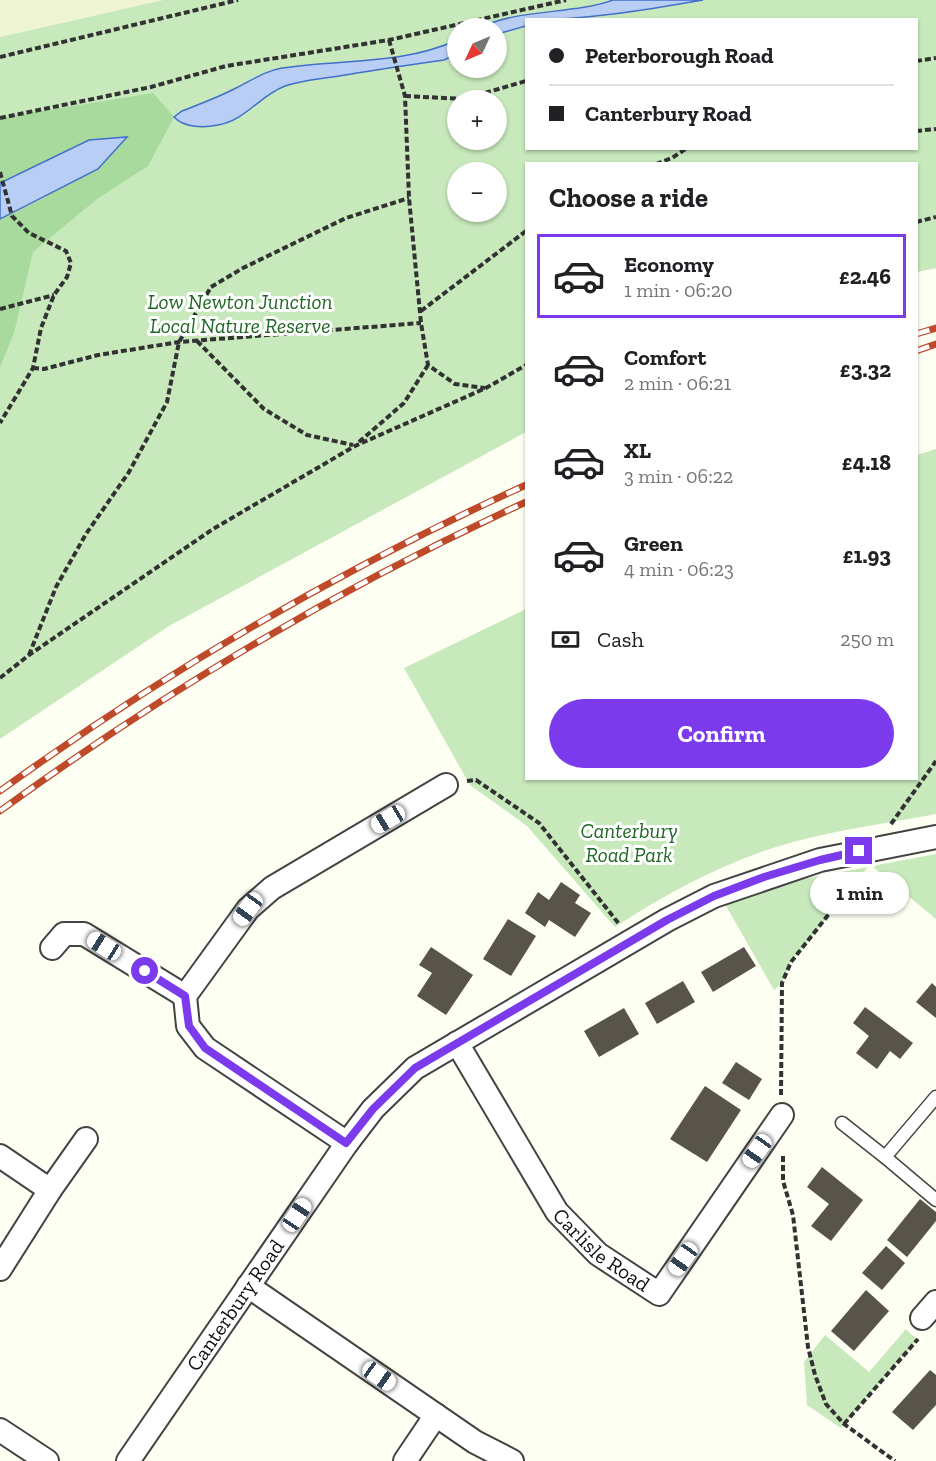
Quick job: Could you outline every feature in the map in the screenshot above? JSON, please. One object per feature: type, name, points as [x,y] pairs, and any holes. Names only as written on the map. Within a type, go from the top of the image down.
[{"type":"street","points":[[346,1143],[205,1048],[189,1026],[185,996],[248,909],[272,888],[446,785]]},
{"type":"street","name":"Canterbury Road","points":[[128,1461],[346,1143],[373,1109],[415,1068],[632,941],[714,896],[820,860],[936,837]]},
{"type":"street","points":[[52,948],[64,934],[84,934],[185,996]]},
{"type":"street","name":"Carlisle Road","points":[[457,1043],[557,1212],[598,1254],[659,1294],[782,1115]]},
{"type":"street","points":[[0,1269],[50,1190],[86,1139]]},
{"type":"street","points":[[0,1156],[50,1190]]},
{"type":"street","points":[[248,1286],[475,1442],[512,1461]]},
{"type":"street","points":[[405,1461],[436,1415]]},
{"type":"street","points":[[0,1430],[47,1461]]},
{"type":"lane","points":[[885,1157],[936,1097]]},
{"type":"lane","points":[[842,1123],[936,1200]]},
{"type":"path","points":[[0,57],[238,0]]},
{"type":"path","points":[[0,118],[151,87],[226,66],[389,40],[566,0]]},
{"type":"path","points":[[355,446],[404,403],[428,365],[421,323],[409,198],[405,96],[389,40]]},
{"type":"path","points":[[918,61],[936,58]]},
{"type":"path","points":[[405,96],[464,99],[525,81]]},
{"type":"path","points":[[918,131],[936,129]]},
{"type":"path","points":[[661,162],[684,150]]},
{"type":"path","points":[[0,172],[12,216],[29,233],[66,251],[71,263],[67,277],[54,295],[41,328],[33,368],[0,423]]},
{"type":"path","points":[[29,655],[56,587],[86,534],[129,472],[167,402],[179,342],[211,288],[243,268],[346,218],[409,198]]},
{"type":"path","points":[[918,222],[936,217]]},
{"type":"path","points":[[420,311],[525,232]]},
{"type":"path","points":[[0,309],[54,295]]},
{"type":"path","points":[[33,368],[44,369],[98,355],[179,342],[421,323]]},
{"type":"path","points":[[197,341],[264,409],[307,435],[355,446]]},
{"type":"path","points":[[428,365],[455,384],[486,388]]},
{"type":"path","points":[[0,678],[29,655],[213,529],[355,446],[486,388],[525,366]]},
{"type":"path","points":[[895,1461],[844,1424],[826,1404],[808,1347],[793,1215],[783,1181],[782,983],[791,962],[868,867],[892,820],[936,761]]},
{"type":"path","points":[[446,785],[476,780],[539,823],[632,941]]},
{"type":"path","points":[[844,1424],[917,1340],[929,1310]]},
{"type":"green space","points":[[0,0],[163,0],[0,37]]},
{"type":"green space","name":"Low Newton Junction Local Nature Reserve","points":[[163,0],[936,0],[936,268],[918,272],[918,162],[525,162],[525,433],[169,626],[0,739],[0,37]]},
{"type":"green space","points":[[153,93],[174,117],[148,166],[97,199],[33,252],[14,333],[0,367],[0,219],[44,198],[89,140],[0,183],[0,118]]},
{"type":"green space","name":"Canterbury Road Park","points":[[936,449],[936,814],[831,833],[773,848],[702,877],[615,927],[527,826],[470,785],[404,668],[525,609],[525,780],[918,780],[918,455]]},
{"type":"green space","points":[[936,854],[936,919],[872,866]]},
{"type":"green space","points":[[868,867],[791,962],[782,983],[774,990],[725,904],[792,881]]},
{"type":"green space","points":[[906,1329],[917,1340],[841,1428],[807,1405],[804,1362],[825,1335],[869,1372]]},
{"type":"water","points":[[613,0],[703,0],[593,16],[525,18],[525,26],[507,31],[507,18],[581,8]]},
{"type":"water","points":[[447,44],[447,59],[291,84],[276,90],[237,118],[218,125],[195,126],[178,121],[174,117],[182,111],[276,69],[371,60],[415,54]]},
{"type":"water","points":[[127,137],[98,169],[0,219],[0,183],[89,140]]},
{"type":"building","points":[[561,882],[580,895],[575,903],[591,913],[575,937],[549,920],[545,927],[525,913],[538,892],[549,900]]},
{"type":"building","points":[[508,919],[536,936],[511,976],[483,959]]},
{"type":"building","points":[[431,947],[473,975],[446,1015],[417,996],[432,973],[419,965]]},
{"type":"building","points":[[744,947],[756,966],[713,992],[701,972]]},
{"type":"building","points":[[683,981],[695,1002],[657,1024],[645,1003]]},
{"type":"building","points":[[932,983],[936,987],[936,1018],[916,1002]]},
{"type":"building","points":[[865,1007],[913,1043],[900,1059],[890,1051],[877,1069],[856,1053],[869,1036],[853,1023]]},
{"type":"building","points":[[624,1008],[639,1034],[599,1057],[584,1031]]},
{"type":"building","points":[[736,1062],[762,1079],[749,1100],[722,1083]]},
{"type":"building","points":[[705,1086],[741,1110],[707,1162],[670,1139]]},
{"type":"building","points":[[822,1167],[863,1200],[831,1241],[811,1226],[829,1204],[807,1187]]},
{"type":"building","points":[[920,1199],[936,1212],[936,1221],[907,1257],[887,1240]]},
{"type":"building","points":[[886,1246],[905,1263],[882,1290],[862,1273]]},
{"type":"building","points":[[866,1290],[889,1311],[854,1351],[831,1331]]},
{"type":"building","points":[[930,1370],[936,1375],[936,1405],[913,1430],[892,1412]]},
{"type":"railway","points":[[918,333],[936,328]]},
{"type":"railway","points":[[918,350],[936,344]]},
{"type":"railway","points":[[0,791],[126,705],[256,625],[389,552],[525,485]]},
{"type":"railway","points":[[0,811],[126,724],[256,643],[389,569],[525,502]]},
{"type":"route","points":[[145,971],[185,996],[189,1026],[205,1048],[346,1143],[373,1109],[415,1068],[667,920],[714,896],[764,877],[859,851]]}]
